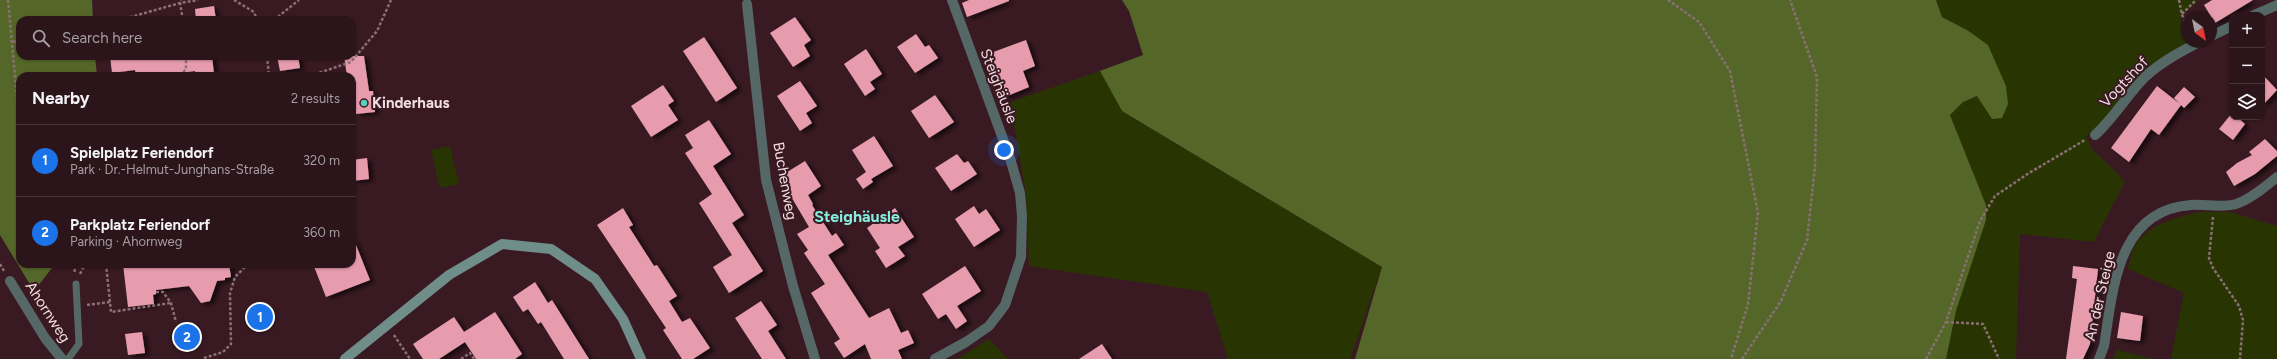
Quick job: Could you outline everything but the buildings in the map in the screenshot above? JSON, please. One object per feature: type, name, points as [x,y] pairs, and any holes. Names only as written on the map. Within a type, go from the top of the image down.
[{"type":"street","name":"Steighäusle","points":[[935,359],[966,342],[989,326],[1005,305],[1021,257],[1022,216],[1020,193],[1012,165],[952,0]]},
{"type":"street","name":"Buchenweg","points":[[747,4],[766,180],[793,286],[815,359]]},
{"type":"street","points":[[2261,12],[2277,5]]},
{"type":"street","points":[[2217,33],[2229,27]]},
{"type":"street","name":"Vogtshof","points":[[2095,135],[2105,126],[2146,77],[2171,57],[2188,48]]},
{"type":"street","name":"An der Steige","points":[[2099,359],[2104,346],[2119,268],[2126,249],[2137,231],[2152,217],[2173,208],[2236,204],[2277,177]]},
{"type":"street","points":[[345,359],[449,275],[502,244],[551,249],[595,279],[623,319],[641,359]]},
{"type":"street","name":"Ahornweg","points":[[10,281],[46,338],[62,359]]},
{"type":"lane","points":[[68,359],[79,344],[76,284]]},
{"type":"path","points":[[8,0],[16,80]]},
{"type":"path","points":[[133,16],[180,1],[198,0]]},
{"type":"path","points":[[234,0],[254,12],[256,16]]},
{"type":"path","points":[[279,16],[299,0]]},
{"type":"path","points":[[356,56],[377,31],[391,0]]},
{"type":"path","points":[[1668,0],[1699,22],[1730,71],[1758,213],[1748,304],[1731,359]]},
{"type":"path","points":[[1742,359],[1781,300],[1807,240],[1815,166],[1817,77],[1790,0]]},
{"type":"path","points":[[2179,0],[2181,12]]},
{"type":"path","points":[[2185,12],[2196,0]]},
{"type":"path","points":[[180,1],[182,16]]},
{"type":"path","points":[[183,72],[186,69],[186,60]]},
{"type":"path","points":[[267,60],[269,72]]},
{"type":"path","points":[[322,72],[351,62],[353,60]]},
{"type":"path","points":[[1926,359],[1946,322],[1980,221],[1995,196],[2029,173],[2095,135]]},
{"type":"path","points":[[2213,205],[2210,258],[2213,268],[2239,306],[2243,320],[2240,359]]},
{"type":"path","points":[[106,268],[111,312],[171,303]]},
{"type":"path","points":[[204,358],[223,352],[230,344],[230,294],[235,277],[244,268]]},
{"type":"path","points":[[156,292],[163,292],[171,303],[176,322]]},
{"type":"path","points":[[101,304],[110,302]]},
{"type":"path","points":[[1946,322],[1982,324],[1999,359]]},
{"type":"path","points":[[387,325],[410,359]]},
{"type":"path","points":[[461,359],[470,353],[474,359]]},
{"type":"green space","points":[[0,0],[92,0],[93,16],[16,16],[16,60],[95,60],[97,72],[16,72],[16,261],[0,235]]},
{"type":"green space","points":[[1122,0],[1936,0],[1942,17],[1967,30],[1988,45],[2006,86],[2008,104],[2002,118],[1992,119],[1977,96],[1963,102],[1950,115],[1986,205],[1986,220],[1956,311],[1946,359],[1355,359],[1382,267],[1122,111],[1100,71],[1143,55],[1129,11]]},
{"type":"green space","points":[[1936,0],[2199,0],[2186,12],[2181,12],[2181,46],[2158,60],[2101,124],[2086,136],[2092,149],[2125,181],[2094,242],[2020,234],[2016,359],[1946,359],[1956,311],[1986,220],[1986,205],[1950,115],[1963,102],[1978,96],[1967,30],[1942,17]]},
{"type":"green space","points":[[1100,71],[1122,111],[1382,267],[1350,359],[1228,359],[1207,292],[1029,266],[1026,194],[1010,102]]},
{"type":"green space","points":[[450,146],[459,184],[440,188],[431,150]]},
{"type":"green space","points":[[2198,212],[2230,212],[2277,226],[2277,359],[2171,359],[2184,293],[2128,269],[2134,248],[2145,234],[2153,228],[2171,220]]},
{"type":"green space","points":[[20,268],[52,268],[34,291]]},
{"type":"green space","points":[[989,339],[1008,359],[957,359]]},
{"type":"green space","points":[[2116,350],[2155,359],[2114,359]]},
{"type":"place","name":"Kinderhaus","points":[[364,103]]},
{"type":"place","name":"Spielplatz Feriendorf","points":[[260,317]]},
{"type":"place","name":"Parkplatz Feriendorf","points":[[187,337]]},
{"type":"district","name":"Steighäusle","points":[[857,216]]}]
